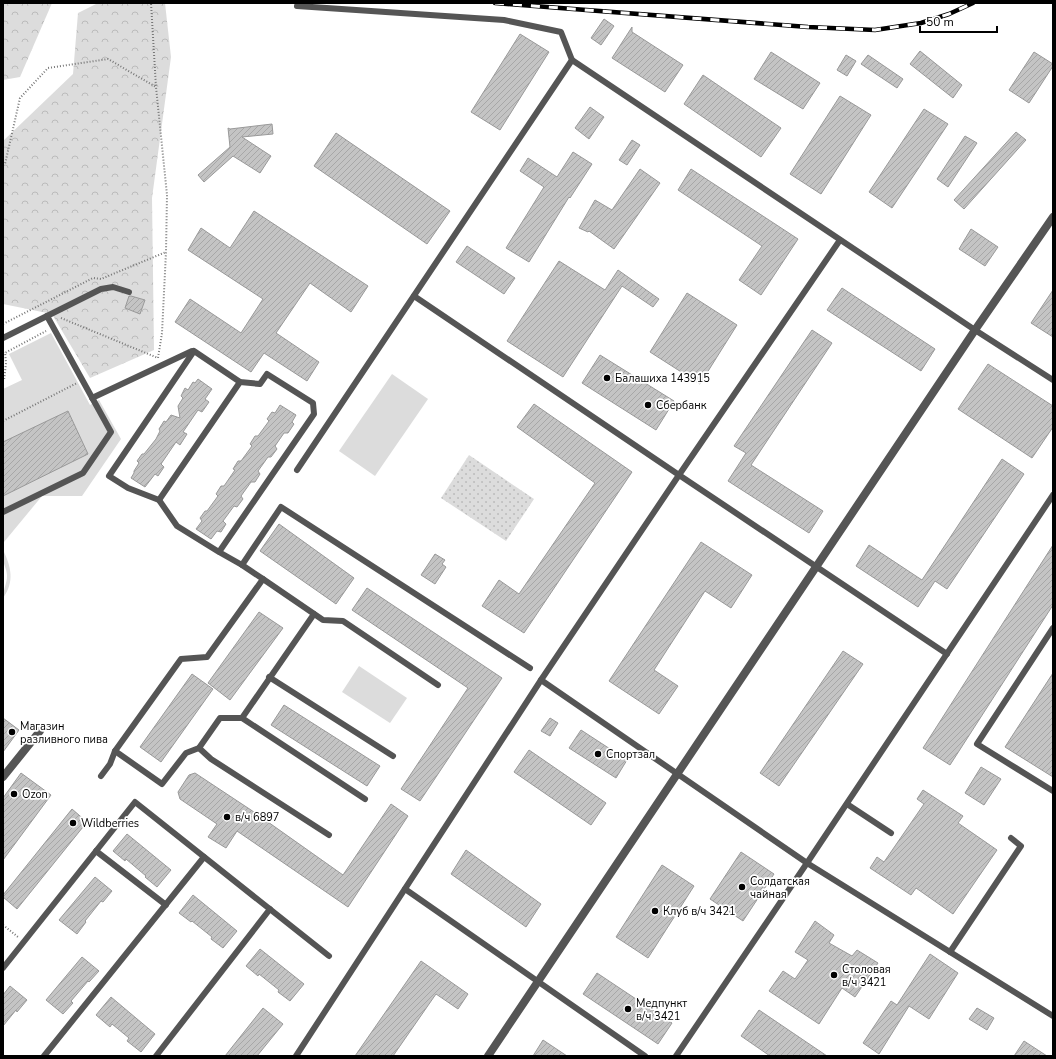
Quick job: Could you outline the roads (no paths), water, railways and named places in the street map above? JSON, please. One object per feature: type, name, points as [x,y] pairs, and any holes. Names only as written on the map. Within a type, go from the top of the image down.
[{"type":"street","points":[[488,1056],[975,330],[1053,217]]},
{"type":"street","points":[[3,777],[40,731]]},
{"type":"lane","points":[[297,6],[496,20],[561,32],[572,60],[975,330],[1053,380]]},
{"type":"lane","points":[[297,470],[572,60]]},
{"type":"lane","points":[[296,1056],[541,680],[678,475],[840,240]]},
{"type":"lane","points":[[3,338],[101,289],[112,287],[129,292]]},
{"type":"lane","points":[[414,296],[678,475],[817,566],[947,654]]},
{"type":"lane","points":[[3,512],[83,473],[111,432],[58,341],[49,315]]},
{"type":"lane","points":[[92,398],[194,351]]},
{"type":"lane","points":[[194,351],[240,382],[260,384],[267,374],[313,403],[314,414],[219,552]]},
{"type":"lane","points":[[194,351],[109,476],[128,488],[159,500],[177,526],[242,565],[323,620],[343,621],[438,685]]},
{"type":"lane","points":[[159,500],[240,382]]},
{"type":"lane","points":[[676,1056],[1053,495]]},
{"type":"lane","points":[[242,565],[281,507],[530,668]]},
{"type":"lane","points":[[101,776],[110,764],[115,751],[181,659],[207,657],[263,579]]},
{"type":"lane","points":[[242,718],[314,614]]},
{"type":"lane","points":[[1053,628],[977,744],[1053,791]]},
{"type":"lane","points":[[269,677],[393,756]]},
{"type":"lane","points":[[541,680],[807,863],[1053,1016]]},
{"type":"lane","points":[[115,751],[162,784],[186,753],[199,748],[220,718],[242,718],[365,799]]},
{"type":"lane","points":[[199,748],[211,759],[330,835]]},
{"type":"lane","points":[[3,968],[135,802],[329,956]]},
{"type":"lane","points":[[846,804],[891,833]]},
{"type":"lane","points":[[950,952],[1021,846],[1011,838]]},
{"type":"lane","points":[[96,851],[166,905]]},
{"type":"lane","points":[[44,1056],[204,857]]},
{"type":"lane","points":[[405,889],[645,1056]]},
{"type":"lane","points":[[156,1056],[270,909]]},
{"type":"railway","points":[[495,3],[808,27],[875,30],[921,23],[949,14],[973,3]]},
{"type":"place","name":"Балашиха 143915","points":[[607,378]]},
{"type":"place","name":"Сбербанк","points":[[648,405]]},
{"type":"place","name":"Магазин разливного пива","points":[[12,732]]},
{"type":"place","name":"Спортзал","points":[[598,754]]},
{"type":"place","name":"Ozon","points":[[14,794]]},
{"type":"place","name":"в/ч 6897","points":[[227,817]]},
{"type":"place","name":"Wildberries","points":[[73,823]]},
{"type":"place","name":"Солдатская чайная","points":[[742,887]]},
{"type":"place","name":"Клуб в/ч 3421","points":[[655,911]]},
{"type":"place","name":"Столовая в/ч 3421","points":[[834,975]]},
{"type":"place","name":"Медпункт в/ч 3421","points":[[628,1009]]}]
